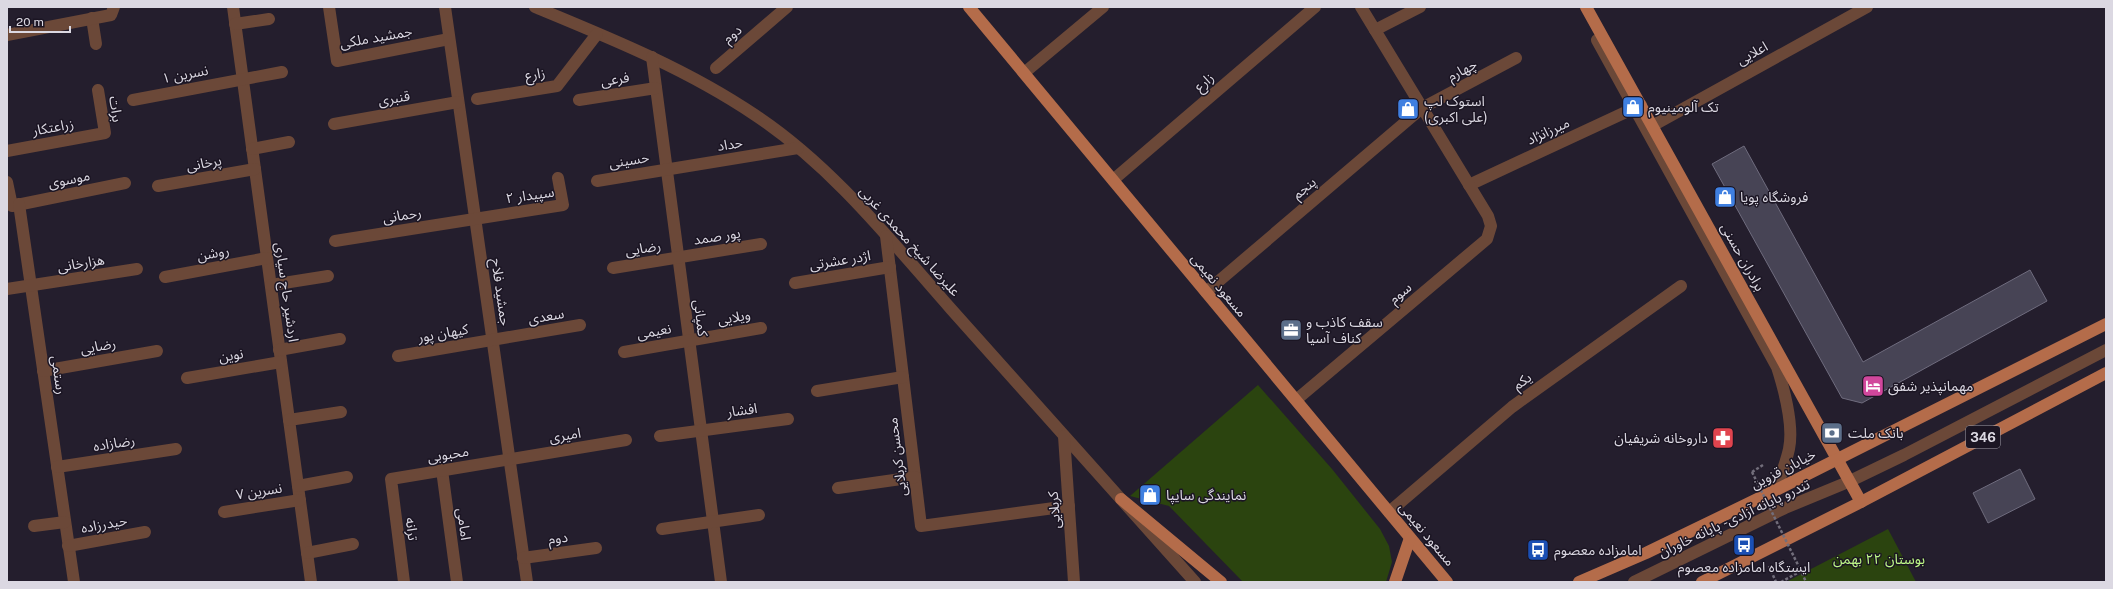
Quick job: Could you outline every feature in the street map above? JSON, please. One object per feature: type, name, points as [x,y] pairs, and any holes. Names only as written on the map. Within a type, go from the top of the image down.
[{"type":"main road","name":"مسعود نعیمی","points":[[969,7],[1447,582]]},
{"type":"main road","name":"برادران حسنی","points":[[1586,7],[1637,106],[1652,126],[1838,458],[1848,482],[1861,502]]},
{"type":"main road","name":"خیابان قزوین","points":[[1579,582],[1646,553],[1776,490],[2106,324]]},
{"type":"main road","name":"346","points":[[1702,582],[1861,502],[2106,373]]},
{"type":"main road","points":[[1121,499],[1221,582]]},
{"type":"main road","points":[[1394,582],[1410,538]]},
{"type":"street","points":[[7,35],[111,14],[114,7]]},
{"type":"street","name":"اردشیر حاج سیاری","points":[[233,7],[311,582]]},
{"type":"street","name":"جمشید ملکی","points":[[330,7],[337,61],[449,40]]},
{"type":"street","name":"جمشید فلاح","points":[[445,7],[527,582]]},
{"type":"street","name":"علیرضا شیخ محمدی غربی","points":[[535,7],[652,57],[701,82],[756,115],[798,148],[838,185],[886,236],[1195,582]]},
{"type":"street","name":"دوم","points":[[716,68],[787,7]]},
{"type":"street","points":[[1024,73],[1103,7]]},
{"type":"street","name":"زارع","points":[[1113,180],[1314,7]]},
{"type":"street","points":[[1361,7],[1469,185]]},
{"type":"street","points":[[1376,30],[1420,7]]},
{"type":"street","points":[[1579,7],[1637,106],[1777,367],[1784,388],[1790,427],[1790,448],[1776,490]]},
{"type":"street","name":"اعلایی","points":[[1652,126],[1867,7]]},
{"type":"street","points":[[92,18],[96,44]]},
{"type":"street","points":[[235,24],[270,19]]},
{"type":"street","name":"زارع","points":[[477,99],[557,86],[597,34]]},
{"type":"street","name":"کمپانی","points":[[652,57],[721,582]]},
{"type":"street","name":"چهارم","points":[[1422,108],[1516,58]]},
{"type":"street","name":"نسرین ۱","points":[[134,100],[282,72]]},
{"type":"street","name":"فرعی","points":[[579,100],[656,88]]},
{"type":"street","name":"برات","points":[[98,90],[105,133]]},
{"type":"street","name":"قنبری","points":[[334,124],[458,102]]},
{"type":"street","name":"ميرزانژاد","points":[[1469,185],[1637,106]]},
{"type":"street","name":"پنجم","points":[[1206,292],[1422,108]]},
{"type":"street","name":"زراعتکار","points":[[7,150],[105,133]]},
{"type":"street","points":[[252,149],[289,142]]},
{"type":"street","name":"حداد","points":[[666,169],[798,148]]},
{"type":"street","name":"پرخانی","points":[[158,186],[255,169]]},
{"type":"street","name":"حسینی","points":[[597,181],[666,169]]},
{"type":"street","name":"سپیدار ۲","points":[[475,218],[563,205],[558,178]]},
{"type":"street","points":[[7,182],[12,206],[19,204]]},
{"type":"street","name":"موسوی","points":[[19,204],[125,183]]},
{"type":"street","name":"سوم","points":[[1296,400],[1487,239],[1491,226],[1488,216],[1469,185]]},
{"type":"street","name":"رستمی","points":[[19,204],[74,582]]},
{"type":"street","name":"رحمانی","points":[[335,241],[475,218]]},
{"type":"street","name":"محسن کربلایی","points":[[886,236],[921,526],[1069,506]]},
{"type":"street","name":"پور صمد","points":[[678,257],[761,244]]},
{"type":"street","name":"رضایی","points":[[613,268],[678,257]]},
{"type":"street","name":"روشن","points":[[165,277],[267,258]]},
{"type":"street","name":"اژدر عشرتی","points":[[795,283],[890,267]]},
{"type":"street","name":"هزارخانی","points":[[7,289],[137,269]]},
{"type":"street","points":[[271,285],[328,276]]},
{"type":"street","name":"یکم","points":[[1389,512],[1512,407],[1681,286]]},
{"type":"street","name":"سعدی","points":[[492,340],[580,325]]},
{"type":"street","name":"ویلایی","points":[[689,340],[761,328]]},
{"type":"street","points":[[279,350],[340,339]]},
{"type":"street","name":"کیهان پور","points":[[398,356],[492,340]]},
{"type":"street","name":"نعیمی","points":[[624,352],[689,340]]},
{"type":"street","name":"تندرو پایانه آزادی - پایانه خاوران","points":[[1634,582],[1785,508],[1848,482],[2106,350]]},
{"type":"street","name":"رضایی","points":[[43,371],[157,351]]},
{"type":"street","name":"نوین","points":[[187,378],[281,362]]},
{"type":"street","points":[[817,391],[903,377]]},
{"type":"street","points":[[289,420],[341,412]]},
{"type":"street","name":"افشار","points":[[660,436],[788,419]]},
{"type":"street","name":"کربلایی","points":[[1064,436],[1074,582]]},
{"type":"street","name":"امیری","points":[[509,459],[626,440]]},
{"type":"street","name":"رضازاده","points":[[57,467],[176,449]]},
{"type":"street","name":"محبوبی","points":[[391,479],[509,459]]},
{"type":"street","name":"امامی","points":[[442,470],[457,582]]},
{"type":"street","points":[[298,486],[347,477]]},
{"type":"street","points":[[838,488],[915,477]]},
{"type":"street","name":"ترانه","points":[[391,479],[404,582]]},
{"type":"street","name":"نسرین ۷","points":[[224,512],[300,500]]},
{"type":"street","points":[[662,530],[759,515]]},
{"type":"street","points":[[34,526],[65,522]]},
{"type":"street","name":"حیدرزاده","points":[[68,546],[145,532]]},
{"type":"street","points":[[307,553],[353,544]]},
{"type":"street","name":"دوم","points":[[523,558],[596,548]]},
{"type":"path","points":[[1763,465],[1752,472],[1806,582]]},
{"type":"path","points":[[1781,582],[1801,570]]},
{"type":"green space","points":[[1258,385],[1332,469],[1380,529],[1389,546],[1392,562],[1386,582],[1243,582],[1169,506],[1130,496]]},
{"type":"green space","name":"بوستان ۲۲ بهمن","points":[[1888,529],[1916,582],[1786,582]]},
{"type":"building","points":[[1744,146],[1863,362],[2030,270],[2047,301],[1862,403],[1842,398],[1712,164]]},
{"type":"building","points":[[2020,469],[2035,499],[1988,523],[1973,493]]},
{"type":"place","name":"تک آلومینیوم","points":[[1633,107]]},
{"type":"place","name":"استوک لپ (علی اکبری)","points":[[1408,109]]},
{"type":"place","name":"فروشگاه پویا","points":[[1725,197]]},
{"type":"place","name":"سقف کاذب و کناف آسیا","points":[[1291,330]]},
{"type":"place","name":"مهمانپذیر شفق","points":[[1873,386]]},
{"type":"place","name":"بانک ملت","points":[[1832,433]]},
{"type":"place","name":"داروخانه شریفیان","points":[[1723,438]]},
{"type":"place","name":"نمایندگی سایپا","points":[[1150,495]]},
{"type":"place","name":"ایستگاه امامزاده معصوم","points":[[1744,545]]},
{"type":"place","name":"امامزاده معصوم","points":[[1538,550]]}]
